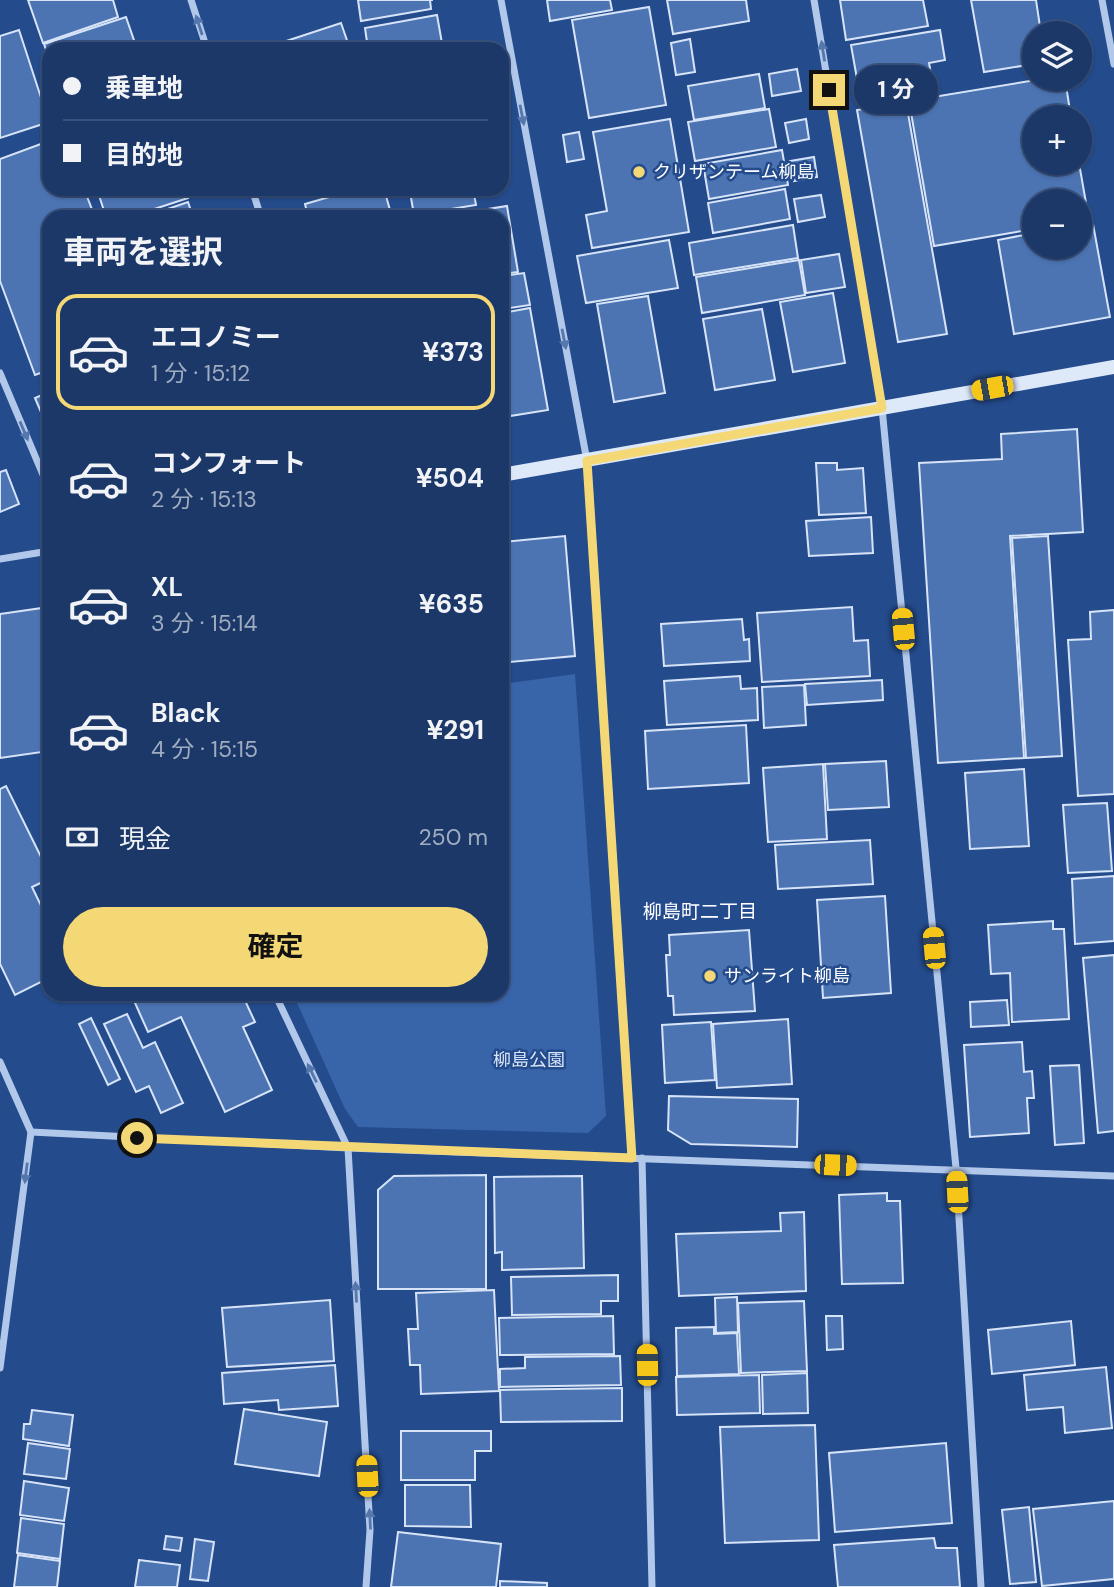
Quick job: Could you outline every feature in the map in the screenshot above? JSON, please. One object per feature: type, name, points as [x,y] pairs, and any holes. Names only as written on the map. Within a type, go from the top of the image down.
[{"type":"street","points":[[191,0],[205,42]]},
{"type":"street","points":[[501,0],[509,42]]},
{"type":"street","points":[[814,0],[882,408],[956,1168],[981,1587]]},
{"type":"street","points":[[1102,0],[1114,64]]},
{"type":"street","points":[[509,43],[587,461],[632,1158]]},
{"type":"street","points":[[509,474],[1114,367]]},
{"type":"street","points":[[0,373],[42,472]]},
{"type":"street","points":[[0,559],[42,552]]},
{"type":"street","points":[[278,1001],[348,1148],[370,1530],[366,1587]]},
{"type":"street","points":[[0,1062],[31,1132],[0,1368]]},
{"type":"street","points":[[31,1132],[348,1148],[956,1168],[1114,1176]]},
{"type":"street","points":[[642,1158],[652,1587]]},
{"type":"green space","name":"柳島公園","points":[[575,674],[606,1116],[588,1133],[358,1127],[345,1109],[296,1001],[509,1001],[509,683]]},
{"type":"building","points":[[28,0],[113,0],[118,17],[43,42]]},
{"type":"building","points":[[358,0],[430,0],[431,9],[361,21]]},
{"type":"building","points":[[547,0],[610,0],[612,10],[550,21]]},
{"type":"building","points":[[667,0],[746,0],[749,21],[673,34]]},
{"type":"building","points":[[840,0],[923,0],[928,26],[846,40]]},
{"type":"building","points":[[971,0],[1036,0],[1039,21],[1022,21],[1022,66],[984,72]]},
{"type":"building","points":[[649,7],[666,105],[589,118],[572,20]]},
{"type":"building","points":[[437,15],[442,42],[367,42],[365,28]]},
{"type":"building","points":[[126,17],[135,42],[50,42]]},
{"type":"building","points":[[341,23],[348,42],[283,42]]},
{"type":"building","points":[[19,30],[42,101],[42,124],[0,138],[0,36]]},
{"type":"building","points":[[940,30],[945,60],[929,63],[933,84],[860,96],[851,45]]},
{"type":"building","points":[[690,39],[695,72],[676,75],[671,43]]},
{"type":"building","points":[[797,69],[801,91],[772,96],[769,74]]},
{"type":"building","points":[[759,74],[765,108],[694,120],[688,86]]},
{"type":"building","points":[[1022,82],[1022,91],[1067,91],[1069,105],[1022,105],[1022,175],[1081,175],[1084,189],[1022,189],[1022,231],[934,246],[909,101]]},
{"type":"building","points":[[906,102],[947,334],[898,342],[857,110]]},
{"type":"building","points":[[769,109],[776,147],[695,161],[688,122]]},
{"type":"building","name":"クリザンテーム柳島","points":[[670,119],[689,232],[592,248],[586,215],[607,211],[593,132]]},
{"type":"building","points":[[806,119],[809,139],[789,143],[785,123]]},
{"type":"building","points":[[579,132],[584,159],[567,162],[563,135]]},
{"type":"building","points":[[42,144],[42,196],[87,196],[92,210],[42,210],[42,372],[35,375],[0,281],[0,159]]},
{"type":"building","points":[[782,150],[788,185],[709,199],[703,164]]},
{"type":"building","points":[[814,157],[817,177],[794,181],[790,161]]},
{"type":"building","points":[[785,189],[790,219],[713,233],[708,203]]},
{"type":"building","points":[[821,195],[825,217],[798,222],[794,199]]},
{"type":"building","points":[[99,196],[188,198],[151,210],[104,210]]},
{"type":"building","points":[[333,196],[386,196],[390,210],[306,210],[305,204]]},
{"type":"building","points":[[411,196],[474,196],[476,205],[445,210],[413,210]]},
{"type":"building","points":[[188,202],[191,210],[165,210]]},
{"type":"building","points":[[507,206],[508,210],[482,210]]},
{"type":"building","points":[[509,218],[518,272],[509,273]]},
{"type":"building","points":[[1092,224],[1110,317],[1014,334],[998,240],[1022,235],[1022,259],[1092,259]]},
{"type":"building","points":[[793,225],[798,258],[694,275],[689,243]]},
{"type":"building","points":[[669,240],[678,288],[586,303],[577,256]]},
{"type":"building","points":[[839,254],[845,287],[806,293],[801,260]]},
{"type":"building","points":[[799,260],[805,295],[702,313],[696,277]]},
{"type":"building","points":[[524,273],[530,305],[509,308],[509,275]]},
{"type":"building","points":[[833,293],[845,363],[793,372],[780,302]]},
{"type":"building","points":[[648,296],[665,393],[614,402],[597,304]]},
{"type":"building","points":[[530,308],[548,410],[510,416],[509,312]]},
{"type":"building","points":[[762,309],[775,380],[715,390],[703,319]]},
{"type":"building","points":[[42,395],[42,414],[35,398]]},
{"type":"building","points":[[1077,429],[1083,532],[1010,536],[1024,758],[938,763],[919,463],[1002,459],[1001,434]]},
{"type":"building","points":[[816,463],[837,463],[837,470],[863,468],[866,513],[819,515]]},
{"type":"building","points":[[6,470],[19,504],[0,512],[0,472]]},
{"type":"building","points":[[871,517],[873,553],[809,556],[806,521]]},
{"type":"building","points":[[565,536],[575,656],[510,662],[509,541]]},
{"type":"building","points":[[1048,536],[1062,756],[1026,758],[1012,538]]},
{"type":"building","points":[[852,607],[854,641],[868,640],[870,676],[762,682],[757,613]]},
{"type":"building","points":[[42,608],[42,752],[0,758],[0,614]]},
{"type":"building","points":[[1114,610],[1114,794],[1078,796],[1068,640],[1091,639],[1090,612]]},
{"type":"building","points":[[742,619],[744,640],[749,639],[750,661],[664,666],[661,624]]},
{"type":"building","points":[[740,676],[741,689],[757,688],[758,720],[667,725],[664,681]]},
{"type":"building","points":[[882,680],[883,700],[807,705],[805,684]]},
{"type":"building","points":[[804,685],[806,725],[764,728],[762,687]]},
{"type":"building","points":[[746,725],[749,783],[648,789],[645,731]]},
{"type":"building","points":[[886,761],[889,807],[828,810],[825,764]]},
{"type":"building","points":[[823,764],[827,839],[768,842],[763,768]]},
{"type":"building","points":[[1024,769],[1029,846],[970,849],[965,773]]},
{"type":"building","points":[[6,786],[42,859],[42,882],[32,887],[42,908],[42,982],[15,995],[0,964],[0,789]]},
{"type":"building","points":[[1107,803],[1112,871],[1068,873],[1063,805]]},
{"type":"building","points":[[870,840],[873,884],[778,889],[775,845]]},
{"type":"building","points":[[1114,876],[1114,941],[1075,944],[1072,879]]},
{"type":"building","points":[[885,896],[891,993],[823,998],[817,900]]},
{"type":"building","points":[[1053,921],[1053,929],[1064,929],[1069,1019],[1012,1022],[1010,973],[991,974],[988,925]]},
{"type":"building","name":"サンライト柳島","points":[[749,930],[755,1011],[674,1015],[673,996],[668,996],[666,955],[670,955],[669,935]]},
{"type":"building","points":[[1114,955],[1114,1131],[1098,1133],[1083,958]]},
{"type":"building","points":[[1007,1000],[1009,1025],[971,1027],[970,1002]]},
{"type":"building","points":[[134,1001],[245,1001],[255,1022],[243,1027],[272,1090],[225,1112],[181,1017],[148,1032]]},
{"type":"building","points":[[127,1014],[143,1048],[155,1042],[183,1103],[161,1113],[149,1086],[136,1092],[104,1024]]},
{"type":"building","points":[[91,1018],[120,1079],[108,1085],[79,1024]]},
{"type":"building","points":[[788,1019],[792,1084],[717,1088],[713,1024]]},
{"type":"building","points":[[711,1022],[715,1080],[665,1083],[662,1025]]},
{"type":"building","points":[[1022,1042],[1024,1072],[1032,1071],[1034,1098],[1027,1098],[1029,1133],[970,1137],[964,1045]]},
{"type":"building","points":[[1079,1065],[1084,1143],[1055,1145],[1050,1066]]},
{"type":"building","points":[[669,1096],[798,1099],[797,1147],[691,1144],[668,1130]]},
{"type":"building","points":[[486,1175],[486,1289],[378,1289],[378,1190],[394,1176]]},
{"type":"building","points":[[582,1176],[584,1268],[502,1270],[502,1252],[495,1253],[494,1177]]},
{"type":"building","points":[[887,1193],[887,1201],[900,1201],[903,1283],[842,1284],[839,1195]]},
{"type":"building","points":[[804,1212],[806,1291],[679,1296],[676,1234],[781,1231],[780,1213]]},
{"type":"building","points":[[618,1275],[618,1301],[601,1301],[601,1314],[512,1315],[511,1277]]},
{"type":"building","points":[[494,1290],[499,1391],[421,1394],[420,1365],[410,1365],[408,1329],[418,1329],[416,1293]]},
{"type":"building","points":[[737,1297],[738,1332],[716,1333],[715,1298]]},
{"type":"building","points":[[330,1300],[334,1361],[227,1367],[222,1308]]},
{"type":"building","points":[[804,1301],[807,1371],[741,1373],[738,1303]]},
{"type":"building","points":[[613,1316],[614,1354],[500,1355],[499,1318]]},
{"type":"building","points":[[826,1316],[842,1316],[843,1349],[827,1350]]},
{"type":"building","points":[[1071,1321],[1075,1365],[992,1374],[988,1330]]},
{"type":"building","points":[[714,1327],[714,1334],[737,1333],[739,1374],[677,1376],[676,1328]]},
{"type":"building","points":[[620,1356],[621,1385],[500,1387],[500,1369],[525,1368],[525,1357]]},
{"type":"building","points":[[335,1365],[338,1406],[279,1410],[278,1400],[224,1404],[222,1373]]},
{"type":"building","points":[[1106,1367],[1112,1428],[1065,1433],[1063,1407],[1027,1410],[1024,1375]]},
{"type":"building","points":[[807,1373],[808,1413],[763,1414],[762,1375]]},
{"type":"building","points":[[759,1375],[760,1413],[677,1415],[676,1377]]},
{"type":"building","points":[[622,1388],[622,1421],[501,1422],[500,1390]]},
{"type":"building","points":[[244,1409],[327,1422],[319,1476],[235,1464]]},
{"type":"building","points":[[32,1410],[73,1415],[69,1446],[23,1439],[24,1424],[30,1424]]},
{"type":"building","points":[[815,1425],[819,1540],[725,1543],[720,1427]]},
{"type":"building","points":[[401,1431],[491,1431],[491,1451],[475,1451],[475,1480],[401,1480]]},
{"type":"building","points":[[28,1443],[70,1449],[66,1479],[24,1474]]},
{"type":"building","points":[[946,1443],[952,1523],[835,1532],[829,1453]]},
{"type":"building","points":[[24,1481],[69,1488],[64,1521],[20,1515]]},
{"type":"building","points":[[405,1485],[470,1485],[471,1527],[405,1526]]},
{"type":"building","points":[[1114,1501],[1114,1579],[1042,1586],[1033,1509]]},
{"type":"building","points":[[1029,1507],[1036,1582],[1010,1584],[1002,1510]]},
{"type":"building","points":[[21,1518],[64,1524],[60,1559],[17,1553]]},
{"type":"building","points":[[398,1532],[501,1544],[496,1587],[391,1587]]},
{"type":"building","points":[[166,1536],[182,1538],[180,1551],[164,1549]]},
{"type":"building","points":[[934,1538],[936,1548],[957,1548],[960,1587],[838,1587],[834,1545]]},
{"type":"building","points":[[195,1539],[214,1542],[208,1581],[190,1579]]},
{"type":"building","points":[[18,1555],[60,1561],[57,1587],[14,1587]]},
{"type":"building","points":[[139,1560],[180,1565],[177,1587],[135,1587]]},
{"type":"building","points":[[500,1581],[547,1583],[547,1587],[500,1587]]},
{"type":"place","name":"クリザンテーム柳島","points":[[639,172]]},
{"type":"place","name":"サンライト柳島","points":[[710,976]]},
{"type":"district","name":"柳島町二丁目","points":[[700,911]]},
{"type":"route","points":[[137,1138],[632,1158],[587,461],[882,408],[829,90]]}]
